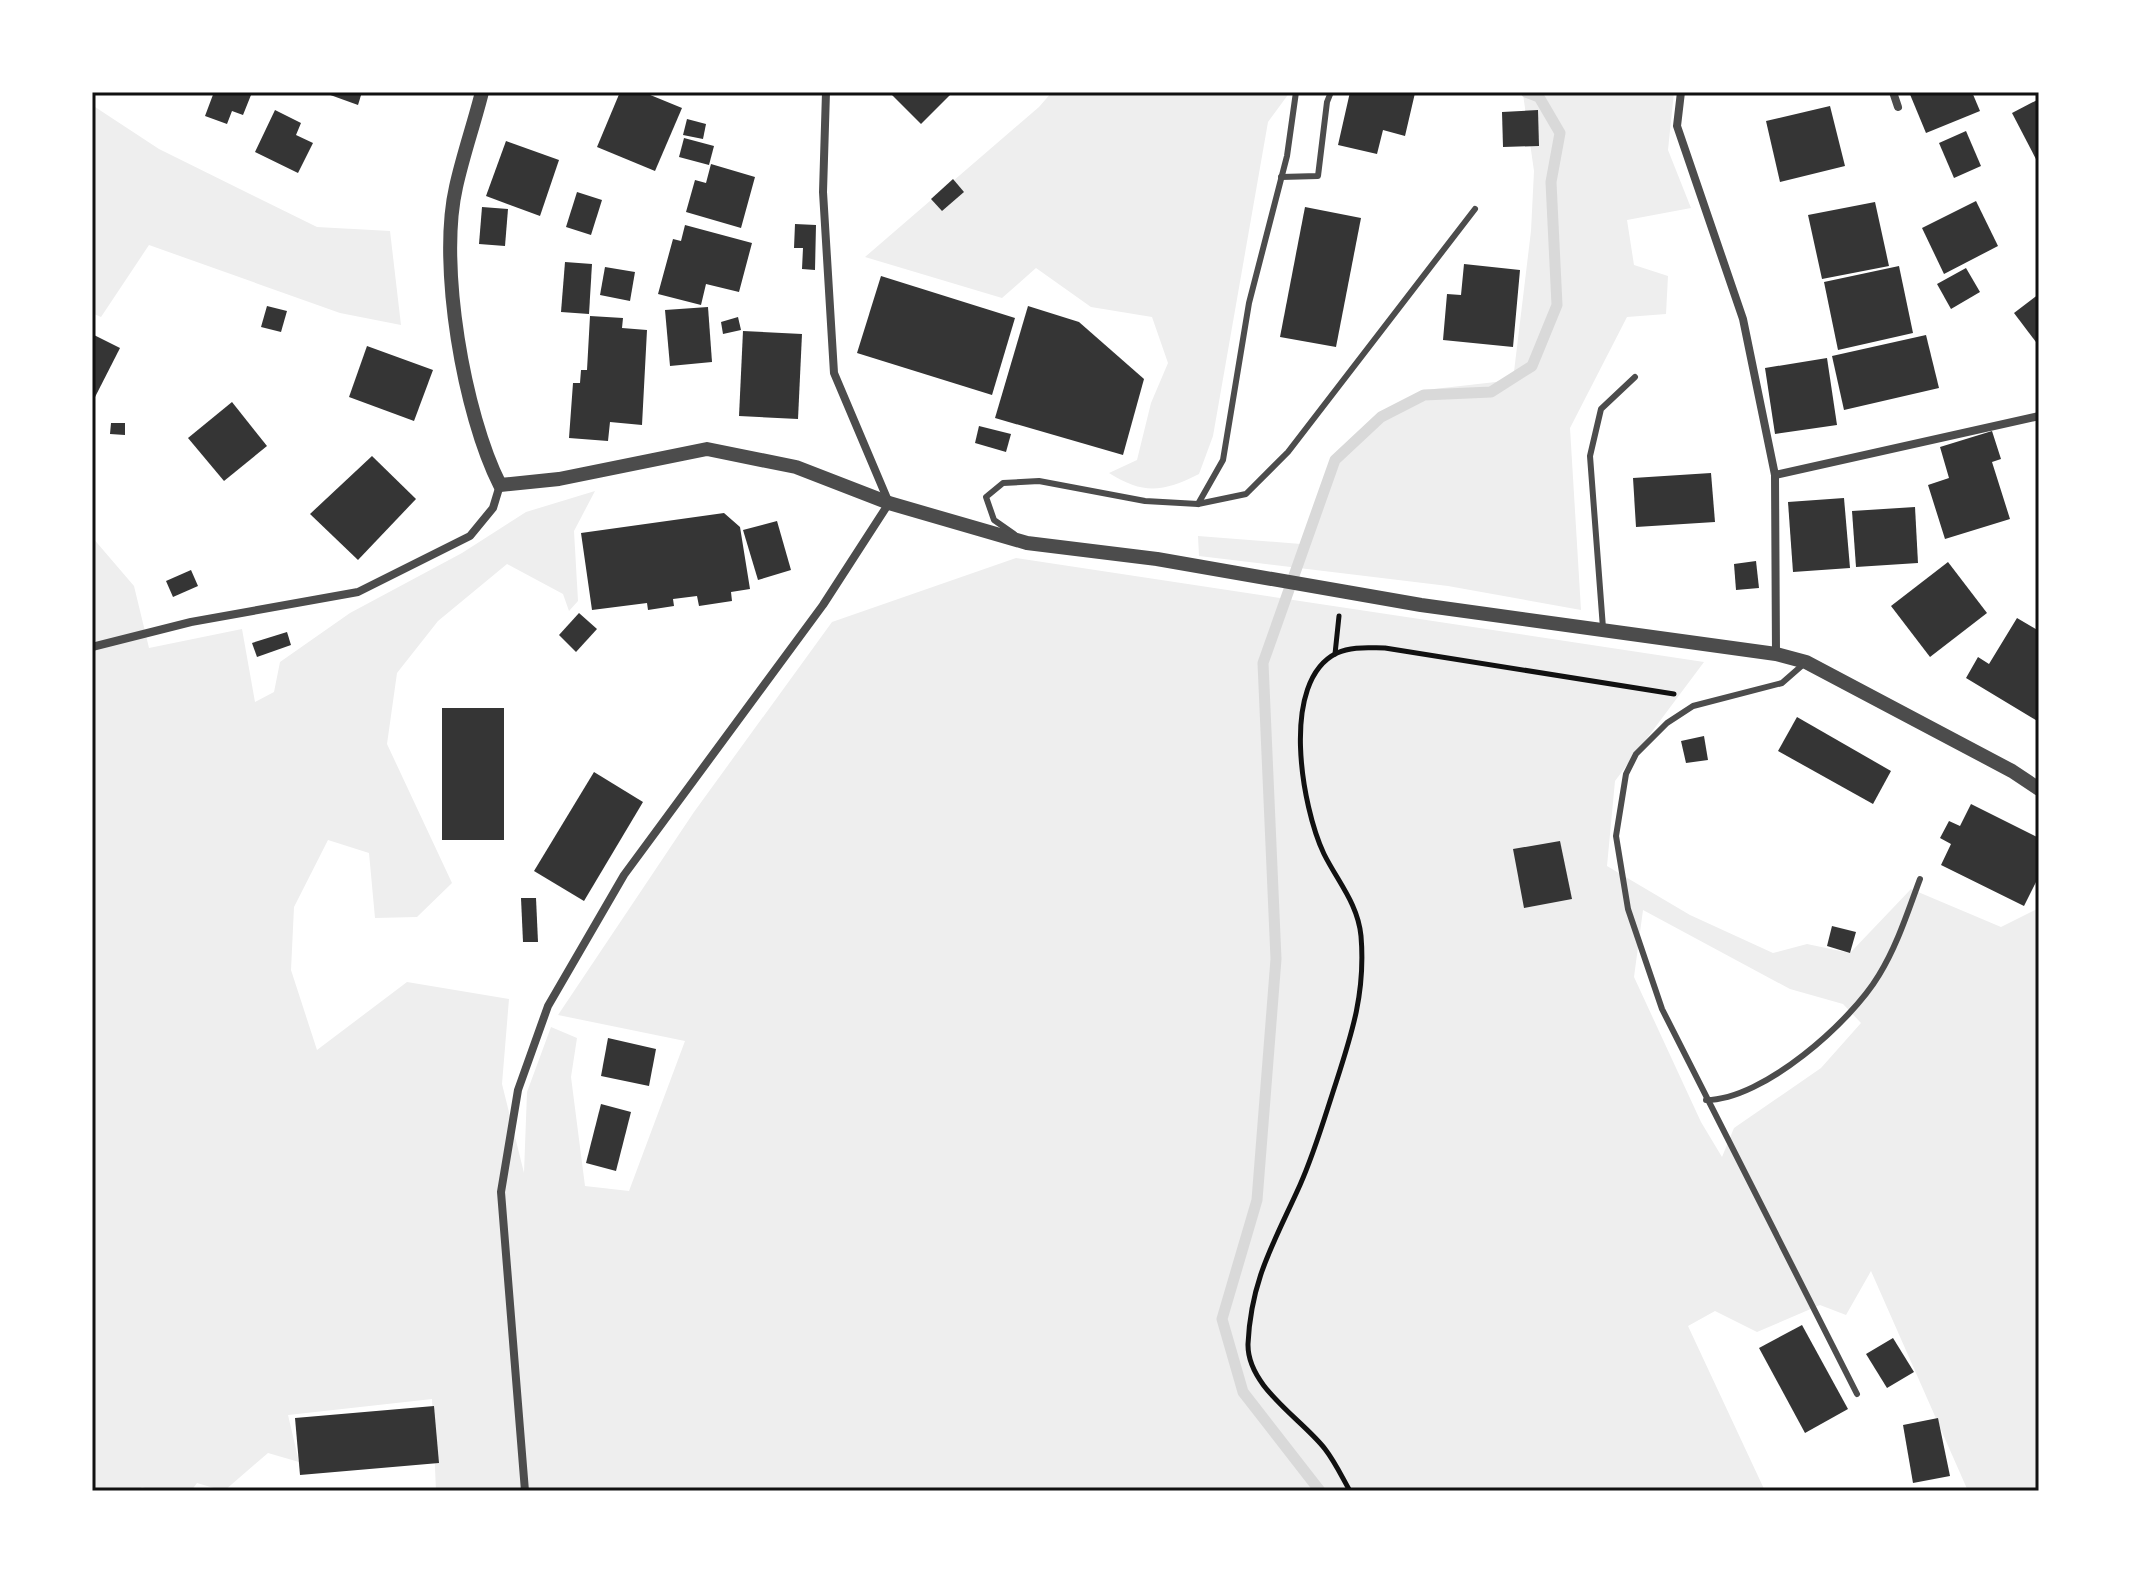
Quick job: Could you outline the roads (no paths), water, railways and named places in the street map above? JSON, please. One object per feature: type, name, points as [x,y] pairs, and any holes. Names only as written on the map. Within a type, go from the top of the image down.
[{"type":"street","points":[[92,647],[191,622],[358,592],[470,536],[493,508],[500,485],[485,456],[459,363],[451,253],[455,189],[482,92]]},
{"type":"street","points":[[826,92],[823,192],[834,373],[889,503]]},
{"type":"street","points":[[1681,92],[1677,126],[1743,319],[1775,475],[1776,654]]},
{"type":"street","points":[[1893,92],[1898,107]]},
{"type":"street","points":[[1775,475],[2039,416]]},
{"type":"street","points":[[500,485],[559,479],[707,449],[796,467],[889,503],[1027,543],[1157,559],[1345,592],[1776,654],[1806,662],[2012,771],[2039,789]]},
{"type":"street","points":[[525,1491],[501,1192],[518,1090],[548,1006],[624,875],[823,605],[889,503]]},
{"type":"lane","points":[[1198,504],[1223,460],[1249,303],[1281,177],[1296,92]]},
{"type":"lane","points":[[1281,177],[1318,176],[1327,102],[1331,92]]},
{"type":"lane","points":[[1027,543],[994,520],[986,497],[1003,483],[1039,481],[1145,501],[1198,504],[1246,494],[1288,452],[1475,209]]},
{"type":"lane","points":[[1604,631],[1590,456],[1601,409],[1635,377]]},
{"type":"lane","points":[[1806,662],[1782,683],[1693,706],[1667,723],[1636,754],[1626,774],[1616,836],[1619,868],[1641,955],[1662,1009],[1857,1394]]},
{"type":"lane","points":[[1706,1100],[1734,1097],[1779,1074],[1867,993],[1880,974],[1920,879]]},
{"type":"waterway","points":[[1320,1491],[1243,1392],[1222,1319],[1257,1200],[1276,959],[1263,663],[1335,460],[1381,417],[1424,395],[1491,392],[1532,366],[1557,305],[1551,182],[1560,133],[1539,97],[1526,92]]}]
